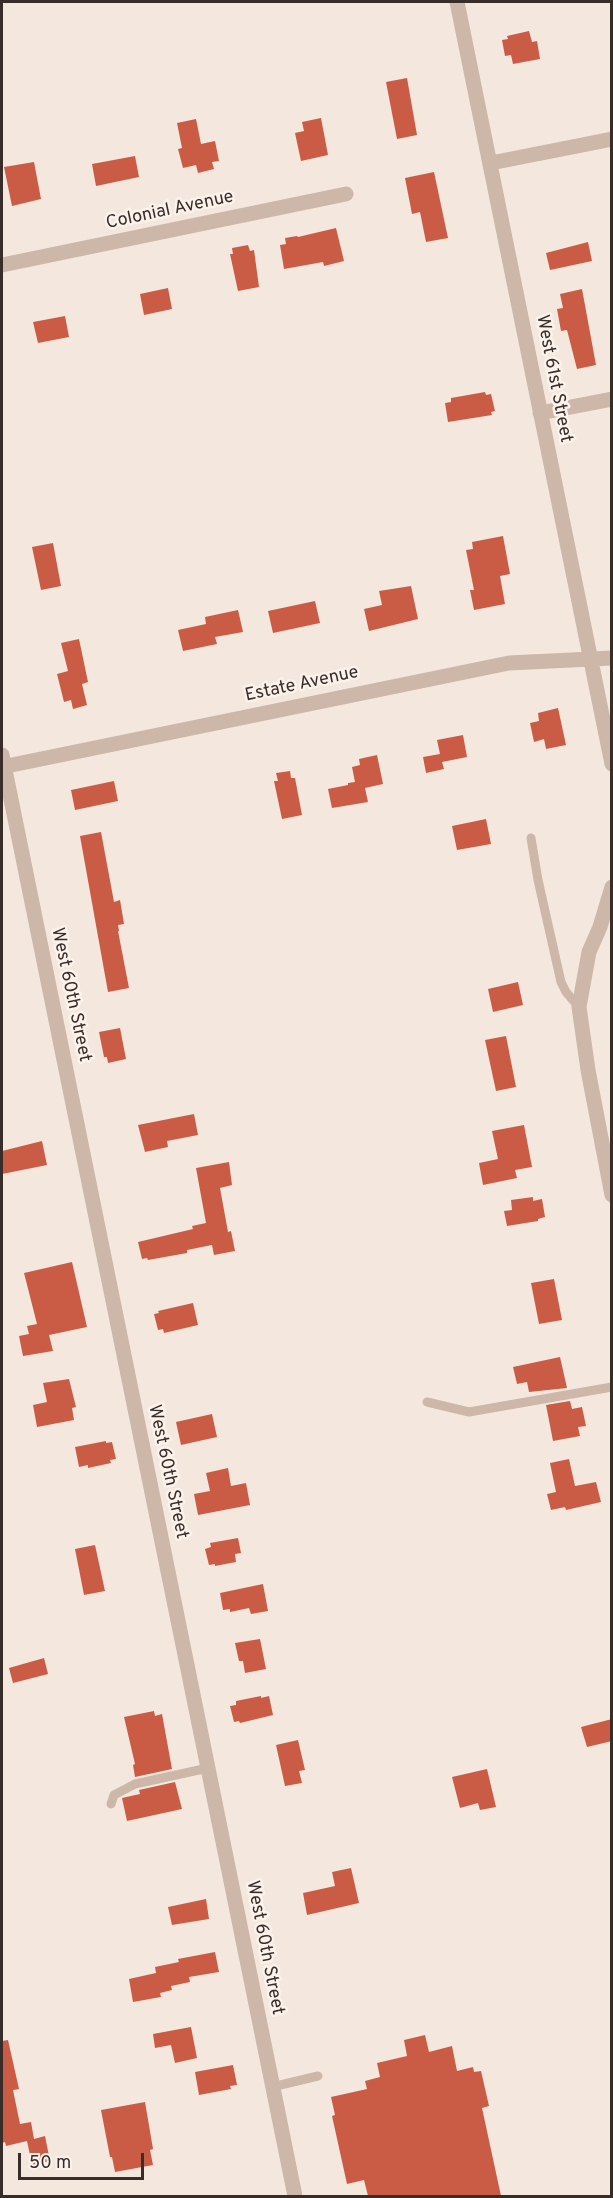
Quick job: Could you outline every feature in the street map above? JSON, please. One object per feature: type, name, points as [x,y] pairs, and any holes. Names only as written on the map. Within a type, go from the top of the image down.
[{"type":"street","name":"West 61st Street","points":[[457,2],[612,764]]},
{"type":"street","points":[[490,164],[612,139]]},
{"type":"street","name":"Colonial Avenue","points":[[2,265],[346,194]]},
{"type":"street","points":[[540,413],[612,399]]},
{"type":"street","name":"Estate Avenue","points":[[2,763],[509,663],[612,658]]},
{"type":"street","name":"West 60th Street","points":[[2,763],[295,2196]]},
{"type":"street","points":[[612,887],[600,927],[589,952],[579,1007],[612,1195]]},
{"type":"lane","points":[[531,838],[561,982],[579,1007]]},
{"type":"lane","points":[[426,1402],[470,1412],[612,1387]]},
{"type":"lane","points":[[111,1804],[114,1795],[135,1784],[208,1768]]},
{"type":"lane","points":[[272,2087],[318,2076]]},
{"type":"building","points":[[529,31],[532,42],[537,41],[540,59],[513,64],[511,55],[505,56],[502,40],[508,39],[507,36]]},
{"type":"building","points":[[407,78],[417,135],[397,139],[386,82]]},
{"type":"building","points":[[321,118],[328,155],[301,161],[295,133],[304,131],[302,122]]},
{"type":"building","points":[[196,119],[201,144],[215,141],[219,161],[212,162],[214,169],[198,173],[196,165],[183,168],[178,149],[182,148],[177,123]]},
{"type":"building","points":[[135,156],[139,177],[96,186],[92,164]]},
{"type":"building","points":[[34,162],[41,199],[12,206],[4,167]]},
{"type":"building","points":[[434,172],[448,238],[426,242],[420,212],[412,214],[405,178]]},
{"type":"building","points":[[336,228],[344,261],[324,266],[323,262],[284,269],[280,245],[286,244],[285,238]]},
{"type":"building","points":[[588,242],[592,261],[550,270],[546,253]]},
{"type":"building","points":[[248,245],[250,251],[254,250],[259,287],[238,291],[230,254],[233,254],[232,248]]},
{"type":"building","points":[[168,288],[172,309],[144,315],[140,294]]},
{"type":"building","points":[[582,289],[596,365],[577,369],[567,330],[561,331],[557,309],[563,308],[560,294]]},
{"type":"building","points":[[65,316],[69,337],[38,343],[33,322]]},
{"type":"building","points":[[485,392],[486,395],[491,394],[495,411],[491,412],[492,415],[448,422],[445,403],[451,402],[451,398]]},
{"type":"building","points":[[503,536],[510,574],[500,576],[505,604],[474,610],[470,590],[474,590],[466,550],[473,549],[472,542]]},
{"type":"building","points":[[53,543],[61,586],[41,590],[32,547]]},
{"type":"building","points":[[411,586],[418,619],[369,631],[364,609],[382,605],[379,591]]},
{"type":"building","points":[[315,601],[320,623],[273,633],[268,611]]},
{"type":"building","points":[[238,610],[243,632],[215,637],[217,644],[183,651],[178,630],[206,624],[205,617]]},
{"type":"building","points":[[79,639],[88,682],[82,684],[87,705],[73,709],[71,700],[64,702],[57,674],[68,671],[61,643]]},
{"type":"building","points":[[558,708],[566,745],[546,749],[544,739],[534,742],[530,723],[539,721],[538,713]]},
{"type":"building","points":[[463,735],[467,757],[442,762],[444,769],[426,773],[423,757],[440,754],[437,740]]},
{"type":"building","points":[[377,755],[383,784],[365,788],[368,802],[332,808],[328,789],[355,782],[352,767],[360,765],[359,759]]},
{"type":"building","points":[[290,771],[291,778],[295,778],[302,815],[282,819],[274,781],[278,781],[276,773]]},
{"type":"building","points":[[114,781],[118,801],[75,810],[71,790]]},
{"type":"building","points":[[486,819],[491,844],[457,850],[452,826]]},
{"type":"building","points":[[101,832],[114,902],[120,900],[124,924],[118,925],[118,931],[129,988],[108,992],[80,836]]},
{"type":"building","points":[[518,982],[523,1005],[493,1012],[488,989]]},
{"type":"building","points":[[120,1028],[126,1059],[108,1063],[107,1057],[104,1057],[99,1032]]},
{"type":"building","points":[[506,1036],[516,1087],[496,1091],[485,1040]]},
{"type":"building","points":[[194,1114],[198,1135],[167,1141],[168,1147],[145,1152],[138,1125]]},
{"type":"building","points":[[524,1125],[532,1167],[515,1170],[517,1178],[483,1185],[479,1163],[498,1159],[492,1131]]},
{"type":"building","points":[[42,1141],[47,1165],[2,1174],[2,1151]]},
{"type":"building","points":[[229,1162],[232,1185],[220,1188],[228,1232],[231,1231],[235,1251],[214,1255],[212,1245],[187,1250],[187,1253],[142,1259],[138,1242],[193,1229],[192,1226],[206,1223],[196,1168]]},
{"type":"building","points":[[533,1197],[533,1201],[542,1199],[545,1217],[538,1221],[507,1226],[504,1211],[512,1210],[511,1200]]},
{"type":"building","points":[[72,1262],[87,1327],[49,1335],[53,1351],[23,1356],[19,1336],[29,1334],[27,1326],[37,1324],[24,1273]]},
{"type":"building","points":[[554,1279],[562,1320],[539,1324],[531,1283]]},
{"type":"building","points":[[193,1303],[198,1325],[164,1333],[163,1329],[158,1330],[154,1314],[159,1313],[158,1311]]},
{"type":"building","points":[[560,1357],[567,1388],[529,1392],[527,1382],[517,1384],[513,1367]]},
{"type":"building","points":[[69,1379],[76,1407],[72,1408],[74,1420],[37,1427],[33,1405],[47,1402],[43,1383]]},
{"type":"building","points":[[570,1401],[572,1409],[582,1407],[586,1426],[578,1427],[580,1436],[553,1441],[546,1405]]},
{"type":"building","points":[[212,1414],[217,1437],[181,1445],[176,1422]]},
{"type":"building","points":[[106,1441],[106,1443],[112,1442],[116,1459],[110,1460],[111,1463],[88,1468],[88,1465],[79,1467],[75,1447]]},
{"type":"building","points":[[569,1459],[575,1486],[596,1482],[601,1502],[566,1510],[565,1507],[551,1510],[547,1494],[556,1492],[550,1463]]},
{"type":"building","points":[[228,1468],[231,1486],[246,1483],[250,1505],[198,1515],[194,1494],[210,1491],[206,1473]]},
{"type":"building","points":[[238,1538],[241,1553],[235,1554],[236,1562],[209,1565],[205,1549],[211,1547],[210,1543]]},
{"type":"building","points":[[95,1545],[105,1591],[84,1595],[75,1549]]},
{"type":"building","points":[[263,1584],[268,1611],[251,1614],[249,1608],[230,1612],[230,1609],[223,1610],[220,1593]]},
{"type":"building","points":[[260,1639],[266,1669],[245,1673],[243,1661],[239,1661],[235,1643]]},
{"type":"building","points":[[44,1658],[48,1674],[13,1683],[9,1668]]},
{"type":"building","points":[[261,1696],[261,1698],[269,1696],[273,1715],[240,1723],[239,1721],[234,1722],[230,1706],[236,1705],[236,1701]]},
{"type":"building","points":[[154,1711],[155,1716],[162,1714],[172,1769],[135,1777],[133,1765],[135,1764],[124,1717]]},
{"type":"building","points":[[612,1719],[612,1741],[587,1747],[581,1727]]},
{"type":"building","points":[[298,1740],[305,1770],[299,1771],[302,1783],[285,1786],[276,1745]]},
{"type":"building","points":[[487,1769],[496,1807],[480,1810],[478,1803],[460,1808],[452,1777]]},
{"type":"building","points":[[175,1782],[182,1809],[127,1821],[122,1798],[140,1794],[139,1790]]},
{"type":"building","points":[[351,1868],[359,1903],[307,1915],[303,1893],[335,1886],[332,1872]]},
{"type":"building","points":[[206,1899],[209,1919],[172,1925],[168,1907]]},
{"type":"building","points":[[215,1952],[219,1972],[189,1977],[190,1982],[171,1986],[172,1990],[160,1993],[161,1997],[133,2002],[129,1979],[156,1973],[155,1967],[179,1962],[178,1959]]},
{"type":"building","points":[[191,2027],[197,2058],[175,2063],[171,2045],[155,2048],[153,2034]]},
{"type":"building","points":[[425,2035],[429,2052],[452,2046],[457,2071],[473,2067],[474,2072],[481,2071],[489,2106],[482,2108],[501,2196],[368,2196],[364,2180],[347,2184],[332,2116],[335,2115],[331,2097],[367,2089],[365,2081],[380,2077],[377,2063],[407,2056],[404,2040]]},
{"type":"building","points":[[8,2040],[19,2089],[13,2090],[20,2124],[31,2122],[34,2139],[45,2136],[50,2161],[32,2165],[27,2141],[6,2146],[5,2142],[2,2143],[2,2041]]},
{"type":"building","points":[[233,2065],[237,2085],[230,2086],[231,2089],[199,2095],[195,2072]]},
{"type":"building","points":[[145,2102],[153,2149],[150,2150],[153,2165],[115,2172],[101,2110]]}]
